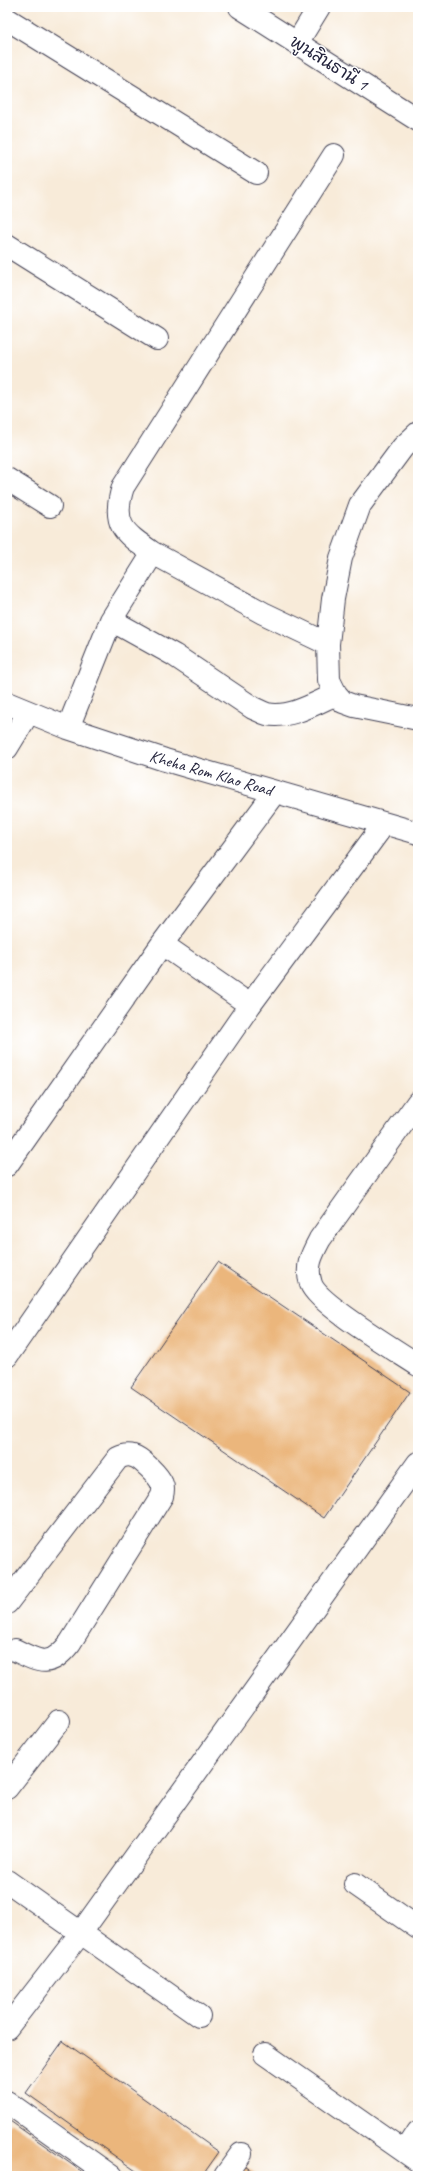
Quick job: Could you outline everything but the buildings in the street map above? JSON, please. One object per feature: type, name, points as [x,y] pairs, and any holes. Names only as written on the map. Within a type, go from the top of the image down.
[{"type":"street","name":"พูนสินธานี 1","points":[[240,7],[418,120]]},
{"type":"street","points":[[297,43],[319,7]]},
{"type":"street","points":[[7,19],[256,173]]},
{"type":"street","points":[[328,644],[263,613],[153,554],[127,535],[121,524],[118,505],[123,487],[334,156]]},
{"type":"street","points":[[7,245],[156,339]]},
{"type":"street","points":[[418,433],[403,447],[360,505],[341,558],[333,599],[328,644],[330,680],[336,694],[343,702],[354,706],[418,719]]},
{"type":"street","points":[[7,479],[50,506]]},
{"type":"street","points":[[68,728],[111,620],[153,554]]},
{"type":"street","points":[[111,620],[174,655],[253,708],[267,714],[281,715],[296,711],[336,694]]},
{"type":"street","name":"Kheha Rom Klao Road","points":[[7,703],[68,728],[165,760],[418,833]]},
{"type":"street","points":[[7,748],[29,712]]},
{"type":"street","points":[[7,1165],[162,944],[275,792]]},
{"type":"street","points":[[7,1356],[250,1005],[384,824]]},
{"type":"street","points":[[162,944],[250,1005]]},
{"type":"street","points":[[418,1102],[320,1239],[309,1259],[308,1272],[312,1286],[326,1303],[418,1365]]},
{"type":"street","points":[[7,1603],[118,1458],[125,1455],[132,1456],[142,1461],[162,1483],[162,1496],[70,1643],[59,1657],[48,1662],[37,1661],[10,1652]]},
{"type":"street","points":[[7,2028],[80,1934],[418,1463]]},
{"type":"street","points":[[7,1788],[59,1721]]},
{"type":"street","points":[[7,1881],[80,1934],[199,2016]]},
{"type":"street","points":[[355,1884],[418,1928]]},
{"type":"street","points":[[265,2054],[411,2157],[418,2132]]},
{"type":"street","points":[[7,2102],[110,2176]]},
{"type":"street","points":[[225,2176],[241,2154]]}]
